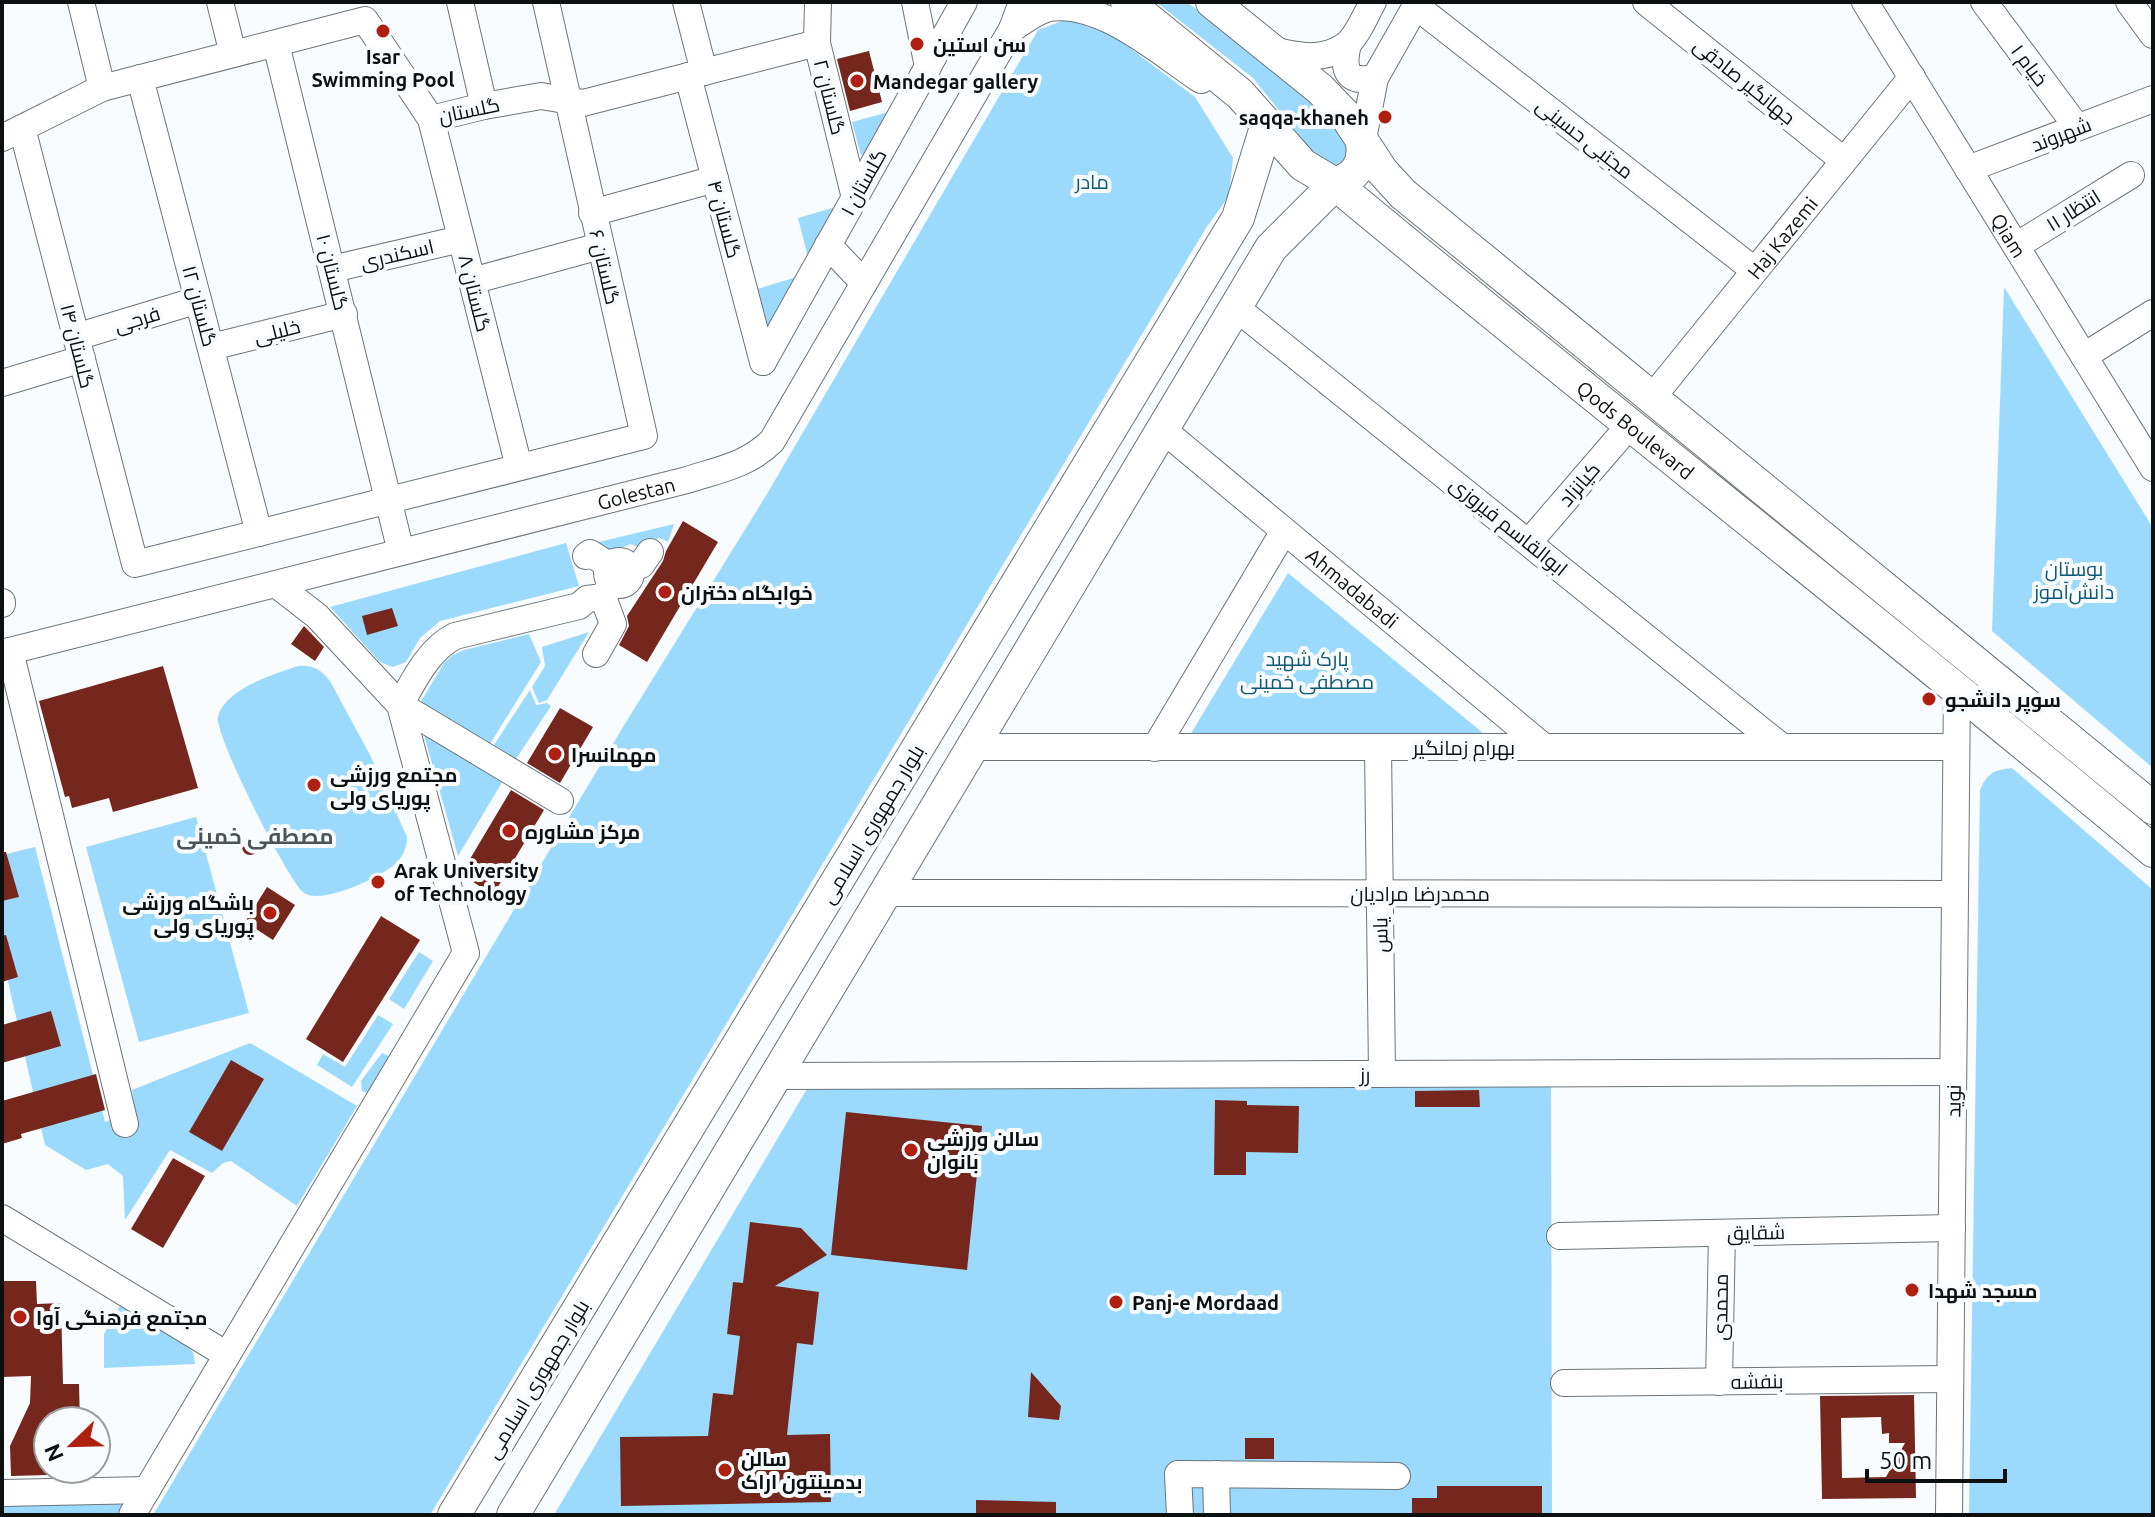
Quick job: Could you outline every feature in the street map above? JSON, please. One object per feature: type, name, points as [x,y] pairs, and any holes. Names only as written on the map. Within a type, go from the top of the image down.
[{"type":"main road","name":"Qods Boulevard","points":[[1127,2],[1240,94],[1303,165],[1335,184],[1629,426],[2153,808]]},
{"type":"main road","name":"Qods Boulevard","points":[[1212,2],[1320,89],[1346,116],[1362,144],[1403,194],[1651,399],[1966,674],[2153,851]]},
{"type":"main road","name":"بلوار جمهوری اسلامی","points":[[454,1515],[1238,218],[1267,124]]},
{"type":"main road","points":[[513,1515],[1271,248],[1335,184],[1346,180],[1361,166],[1364,156],[1362,144]]},
{"type":"main road","points":[[1238,218],[1252,217],[1263,222],[1271,248]]},
{"type":"main road","points":[[1629,426],[1651,399]]},
{"type":"street","points":[[81,2],[102,88]]},
{"type":"street","points":[[220,2],[233,54]]},
{"type":"street","points":[[460,2],[484,106]]},
{"type":"street","name":"گلستان ۶","points":[[519,467],[644,436],[546,2]]},
{"type":"street","name":"گلستان ۴","points":[[686,2],[715,179],[763,362]]},
{"type":"street","points":[[817,43],[818,2]]},
{"type":"street","points":[[915,2],[928,67]]},
{"type":"street","name":"گلستان ۱","points":[[763,362],[964,2]]},
{"type":"street","name":"Golestan","points":[[6,652],[687,480],[746,462],[772,441],[1012,29],[1022,2]]},
{"type":"street","points":[[1373,2],[1348,44],[1344,61],[1347,72],[1354,78],[1375,78]]},
{"type":"street","name":"جهانگیر صادقی","points":[[1646,2],[1843,160]]},
{"type":"street","points":[[1851,2],[1871,12]]},
{"type":"street","name":"خیام ۱","points":[[1984,2],[2077,127]]},
{"type":"street","points":[[2129,2],[2153,35]]},
{"type":"street","points":[[1362,144],[1375,78],[1417,4]]},
{"type":"street","name":"مجتبی حسینی","points":[[1417,4],[1754,270]]},
{"type":"street","points":[[1012,29],[1030,16],[1050,8],[1069,5],[1102,13],[1267,124]]},
{"type":"street","name":"گلستان","points":[[12,133],[102,88],[276,44],[363,11],[431,119],[541,96],[583,103],[817,43]]},
{"type":"street","name":"Qiam","points":[[1871,12],[2153,468]]},
{"type":"street","name":"گلستان ۲","points":[[817,43],[855,198]]},
{"type":"street","name":"گلستان ۱۰","points":[[276,44],[401,552]]},
{"type":"street","points":[[1272,50],[1303,57],[1322,56],[1348,44]]},
{"type":"street","name":"Haj Kazemi","points":[[1651,399],[1912,77]]},
{"type":"street","name":"گلستان ۱۲","points":[[140,78],[259,533]]},
{"type":"street","name":"شهروند","points":[[1968,169],[2153,99]]},
{"type":"street","name":"گلستان ۸","points":[[431,119],[519,467]]},
{"type":"street","name":"گلستان ۱۴","points":[[12,133],[79,348],[135,564],[259,533]]},
{"type":"street","name":"انتظار ۱۱","points":[[2016,246],[2131,175]]},
{"type":"street","points":[[592,213],[715,179]]},
{"type":"street","name":"اسکندری","points":[[332,269],[461,239]]},
{"type":"street","points":[[828,245],[864,283]]},
{"type":"street","points":[[472,281],[600,246]]},
{"type":"street","name":"فرجی","points":[[2,383],[198,300]]},
{"type":"street","name":"ابوالقاسم فیروزی","points":[[1235,307],[1782,747]]},
{"type":"street","points":[[2084,356],[2153,313]]},
{"type":"street","name":"خلیلی","points":[[211,347],[344,314]]},
{"type":"street","name":"کیانزاد","points":[[1529,542],[1629,426]]},
{"type":"street","name":"Ahmadabadi","points":[[1162,429],[1544,747]]},
{"type":"street","points":[[259,533],[519,467]]},
{"type":"street","points":[[1155,748],[1284,531]]},
{"type":"street","points":[[132,1515],[466,953],[400,705],[414,680],[443,642],[455,636],[579,606],[608,574],[641,565],[650,552]]},
{"type":"street","points":[[596,654],[613,624],[608,574]]},
{"type":"street","points":[[277,585],[317,616],[400,705],[560,801]]},
{"type":"street","points":[[6,652],[125,1124]]},
{"type":"street","name":"نوید","points":[[1949,1515],[1956,747],[1966,674]]},
{"type":"street","name":"بهرام زمانگیر","points":[[972,747],[1956,747]]},
{"type":"street","name":"یاس","points":[[1378,747],[1382,1074]]},
{"type":"street","name":"محمدرضا مرادیان","points":[[885,893],[1955,894]]},
{"type":"street","name":"رز","points":[[776,1076],[1953,1072]]},
{"type":"street","points":[[2,1218],[227,1355]]},
{"type":"street","name":"شقایق","points":[[1560,1236],[1952,1228]]},
{"type":"street","name":"محمدی","points":[[1719,1382],[1722,1233]]},
{"type":"street","name":"بنفشه","points":[[1564,1383],[1950,1379]]},
{"type":"street","points":[[1180,1515],[1178,1474],[1397,1476]]},
{"type":"street","points":[[1216,1474],[1217,1515]]},
{"type":"street","points":[[2,1493],[147,1490]]},
{"type":"green space","points":[[1156,2],[1187,2],[1311,99],[1345,134],[1351,147],[1348,161],[1335,167],[1318,159],[1253,78]]},
{"type":"green space","name":"مادر","points":[[1067,19],[1098,24],[1195,97],[1233,158],[1229,196],[1206,228],[430,1515],[153,1515],[623,727],[767,494],[1038,30]]},
{"type":"green space","points":[[900,109],[873,154],[861,155],[852,122]]},
{"type":"green space","points":[[843,205],[808,257],[798,218]]},
{"type":"green space","points":[[800,276],[765,334],[754,290]]},
{"type":"green space","name":"بوستان دانش‌آموز","points":[[2004,287],[2153,528],[2153,768],[1992,631]]},
{"type":"green space","points":[[674,524],[668,542],[659,537],[653,545],[644,540],[639,548],[631,544],[612,552],[578,547]]},
{"type":"green space","points":[[566,543],[579,586],[440,621],[420,638],[406,662],[393,667],[380,662],[330,607]]},
{"type":"green space","name":"پارک شهید مصطفی خمینی","points":[[1288,573],[1483,733],[1190,735]]},
{"type":"green space","points":[[589,632],[547,700],[539,703],[532,687],[545,666],[542,647]]},
{"type":"green space","points":[[529,634],[541,662],[488,747],[420,703],[444,663],[453,655]]},
{"type":"green space","name":"مجتمع ورزشی پوریای ولی","points":[[298,666],[316,669],[330,681],[370,755],[407,837],[402,855],[388,869],[351,888],[313,896],[304,893],[283,863],[239,777],[218,717],[222,707],[240,691],[264,678]]},
{"type":"green space","points":[[530,690],[536,705],[547,703],[551,706],[514,762],[492,748]]},
{"type":"green space","points":[[422,728],[504,779],[458,856]]},
{"type":"green space","points":[[2012,768],[2153,890],[2153,1515],[1969,1515],[1980,790],[1992,773]]},
{"type":"green space","points":[[196,817],[249,1013],[139,1042],[86,847]]},
{"type":"green space","points":[[35,847],[105,1122],[135,1110],[132,1090],[250,1043],[357,1106],[297,1206],[231,1161],[223,1163],[212,1173],[170,1150],[125,1220],[123,1176],[108,1164],[86,1170],[45,1145],[2,955],[2,855]]},
{"type":"green space","points":[[419,952],[433,961],[404,1009],[389,999]]},
{"type":"green space","points":[[378,1015],[393,1024],[352,1087],[317,1065],[323,1054],[345,1067]]},
{"type":"green space","points":[[382,1053],[390,1057],[368,1093],[362,1091],[361,1081]]},
{"type":"green space","name":"Panj-e Mordaad","points":[[1551,1083],[1552,1515],[554,1515],[807,1089]]},
{"type":"green space","points":[[121,1304],[186,1345],[193,1352],[195,1364],[104,1368],[104,1334]]},
{"type":"green space","points":[[125,1501],[117,1515],[2,1515],[2,1502]]},
{"type":"building","name":"Mandegar gallery","points":[[869,51],[882,102],[850,111],[837,59]]},
{"type":"building","name":"خوابگاه دختران","points":[[683,521],[718,542],[647,662],[619,645],[629,626],[627,616],[663,561]]},
{"type":"building","points":[[392,608],[398,626],[367,635],[362,616]]},
{"type":"building","points":[[304,626],[324,647],[315,661],[291,644]]},
{"type":"building","points":[[163,666],[198,788],[113,812],[109,798],[72,808],[69,796],[65,797],[39,701]]},
{"type":"building","name":"مهمانسرا","points":[[560,708],[593,727],[560,783],[527,763]]},
{"type":"building","name":"مرکز مشاوره","points":[[511,790],[544,810],[493,895],[461,874]]},
{"type":"building","points":[[247,839],[253,839],[258,847],[256,853],[247,855],[242,850],[242,844]]},
{"type":"building","points":[[2,852],[6,852],[19,897],[2,901]]},
{"type":"building","name":"باشگاه ورزشی پوریای ولی","points":[[267,887],[295,905],[273,940],[245,922]]},
{"type":"building","points":[[381,916],[420,940],[343,1062],[306,1039]]},
{"type":"building","points":[[6,935],[18,977],[2,982],[2,936]]},
{"type":"building","points":[[51,1011],[61,1046],[2,1063],[2,1025]]},
{"type":"building","points":[[231,1060],[264,1079],[222,1151],[189,1132]]},
{"type":"building","points":[[96,1074],[105,1110],[21,1134],[22,1138],[2,1144],[2,1101]]},
{"type":"building","points":[[1479,1090],[1480,1107],[1415,1107],[1415,1091]]},
{"type":"building","points":[[1215,1100],[1247,1101],[1247,1105],[1299,1106],[1298,1153],[1246,1152],[1246,1175],[1214,1175]]},
{"type":"building","name":"سالن ورزشی بانوان","points":[[846,1112],[982,1126],[967,1270],[831,1255]]},
{"type":"building","points":[[173,1158],[205,1176],[163,1248],[131,1229]]},
{"type":"building","points":[[750,1222],[801,1228],[827,1255],[775,1286],[819,1292],[813,1345],[797,1343],[787,1435],[830,1434],[831,1502],[621,1506],[620,1437],[708,1436],[713,1393],[733,1395],[740,1336],[727,1334],[733,1282],[743,1283]]},
{"type":"building","points":[[2,1281],[36,1281],[37,1304],[61,1303],[63,1384],[79,1384],[80,1405],[32,1405],[32,1475],[11,1476],[10,1446],[30,1403],[31,1376],[2,1377]]},
{"type":"building","points":[[1031,1372],[1061,1406],[1059,1420],[1028,1417]]},
{"type":"building","points":[[1914,1395],[1916,1498],[1822,1499],[1820,1396]],"holes":[[[1881,1417],[1882,1434],[1889,1433],[1889,1443],[1905,1443],[1886,1477],[1842,1478],[1841,1418]]]},
{"type":"building","points":[[1245,1438],[1274,1438],[1274,1459],[1245,1459]]},
{"type":"building","points":[[1437,1486],[1542,1486],[1542,1515],[1412,1515],[1412,1498],[1437,1498]]},
{"type":"building","points":[[976,1500],[1056,1502],[1056,1515],[976,1515]]},
{"type":"place","name":"Isar Swimming Pool","points":[[383,31]]},
{"type":"place","name":"سن استین","points":[[917,44]]},
{"type":"place","name":"Mandegar gallery","points":[[857,81]]},
{"type":"place","name":"saqqa-khaneh","points":[[1385,117]]},
{"type":"place","name":"خوابگاه دختران","points":[[665,592]]},
{"type":"place","name":"سوپر دانشجو","points":[[1929,699]]},
{"type":"place","name":"مهمانسرا","points":[[555,754]]},
{"type":"place","name":"مجتمع ورزشی پوریای ولی","points":[[314,785]]},
{"type":"place","name":"مرکز مشاوره","points":[[509,831]]},
{"type":"place","name":"Arak University of Technology","points":[[378,882]]},
{"type":"place","name":"باشگاه ورزشی پوریای ولی","points":[[270,913]]},
{"type":"place","name":"سالن ورزشی بانوان","points":[[911,1150]]},
{"type":"place","name":"مسجد شهدا","points":[[1912,1290]]},
{"type":"place","name":"Panj-e Mordaad","points":[[1116,1302]]},
{"type":"place","name":"مجتمع فرهنگی آوا","points":[[20,1317]]},
{"type":"place","name":"سالن بدمینتون اراک","points":[[725,1470]]},
{"type":"district","name":"مصطفی خمینی","points":[[255,835]]}]
